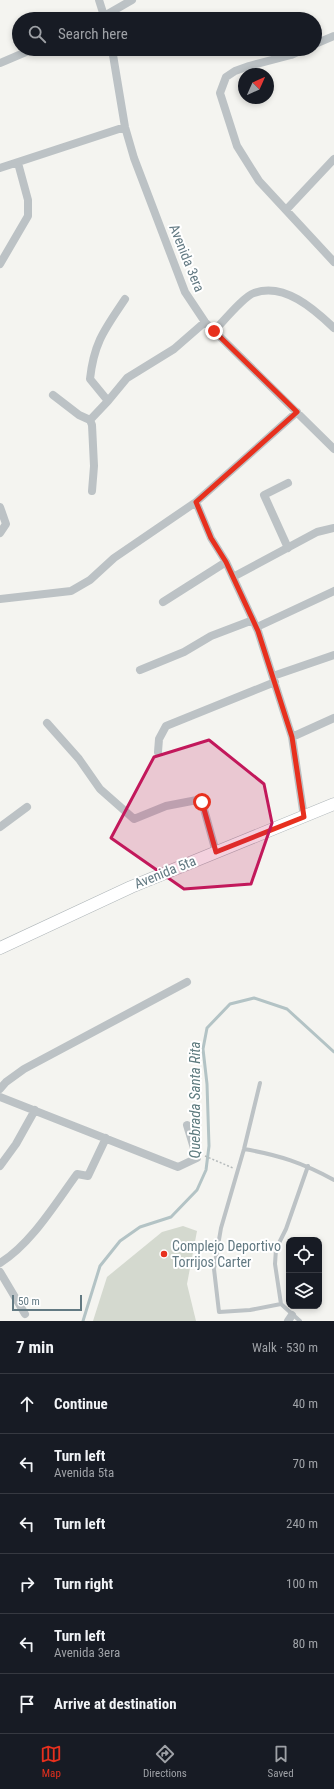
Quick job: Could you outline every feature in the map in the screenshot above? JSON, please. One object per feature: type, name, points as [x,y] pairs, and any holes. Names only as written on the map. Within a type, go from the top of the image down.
[{"type":"street","points":[[99,0],[102,12]]},
{"type":"street","points":[[113,12],[132,0]]},
{"type":"street","points":[[322,41],[334,36]]},
{"type":"street","points":[[0,63],[16,56]]},
{"type":"street","name":"Avenida 3era","points":[[113,56],[125,127],[134,158],[185,292],[205,322],[334,449]]},
{"type":"street","points":[[287,56],[235,71],[226,78],[220,93],[237,146],[259,181],[334,262]]},
{"type":"street","points":[[0,168],[125,127]]},
{"type":"street","points":[[286,210],[334,159]]},
{"type":"street","points":[[0,264],[28,216],[28,200],[18,163]]},
{"type":"street","points":[[214,331],[253,293],[274,290],[297,298],[313,308],[334,328]]},
{"type":"street","points":[[108,401],[90,379],[92,360],[101,335],[125,299]]},
{"type":"street","points":[[90,420],[127,378],[174,348],[205,322]]},
{"type":"street","points":[[53,394],[79,415],[90,420],[92,425],[94,466],[92,491]]},
{"type":"street","points":[[0,599],[71,591],[90,580],[114,558],[196,502],[297,412]]},
{"type":"street","points":[[288,482],[264,496],[288,548]]},
{"type":"street","points":[[196,502],[211,538],[226,562],[255,624],[274,679],[292,737],[304,817]]},
{"type":"street","points":[[0,507],[6,524],[0,533]]},
{"type":"street","points":[[233,577],[317,532],[334,528]]},
{"type":"street","points":[[163,602],[226,562]]},
{"type":"street","points":[[140,670],[184,652],[211,636],[255,624],[334,590]]},
{"type":"street","points":[[158,752],[159,740],[166,726],[274,679],[334,655]]},
{"type":"street","points":[[292,737],[334,718]]},
{"type":"street","points":[[46,723],[79,759],[100,789],[134,819],[166,806],[197,800],[202,802],[216,852]]},
{"type":"street","name":"Avenida 5ta","points":[[0,948],[131,887],[334,804]]},
{"type":"street","points":[[0,827],[27,807]]},
{"type":"street","points":[[0,1089],[6,1082],[24,1069],[187,982]]},
{"type":"street","points":[[0,1097],[178,1167],[197,1158],[187,1125]]},
{"type":"street","points":[[0,1166],[16,1144],[35,1110]]},
{"type":"street","points":[[0,1263],[12,1256],[44,1219],[77,1174],[88,1176],[106,1138]]},
{"type":"street","points":[[0,1272],[25,1314]]},
{"type":"lane","points":[[260,1083],[244,1149],[221,1228],[214,1269],[218,1312],[250,1310],[281,1304]]},
{"type":"lane","points":[[244,1149],[276,1155],[308,1166],[334,1180]]},
{"type":"lane","points":[[300,1321],[290,1318],[281,1304],[275,1264],[276,1249],[286,1229],[308,1166]]},
{"type":"path","points":[[201,1154],[238,1170]]},
{"type":"highlighted area","points":[[209,740],[264,784],[272,823],[251,884],[184,889],[111,838],[154,757]]},
{"type":"shaded area","name":"Complejo Deportivo Torrijos Carter","points":[[183,1226],[197,1231],[187,1284],[196,1321],[93,1321],[107,1277],[162,1232]]},
{"type":"waterway","name":"Quebrada Santa Rita","points":[[83,1321],[100,1266],[120,1241],[140,1227],[171,1217],[197,1190],[206,1170],[209,1146],[207,1084],[203,1049],[207,1028],[230,1004],[254,998],[287,1009],[334,1052]]},
{"type":"place","name":"Complejo Deportivo Torrijos Carter","points":[[164,1254]]},
{"type":"route","points":[[202,802],[216,852],[304,817],[292,737],[258,631],[226,562],[211,538],[196,502],[297,412],[214,331]]}]
